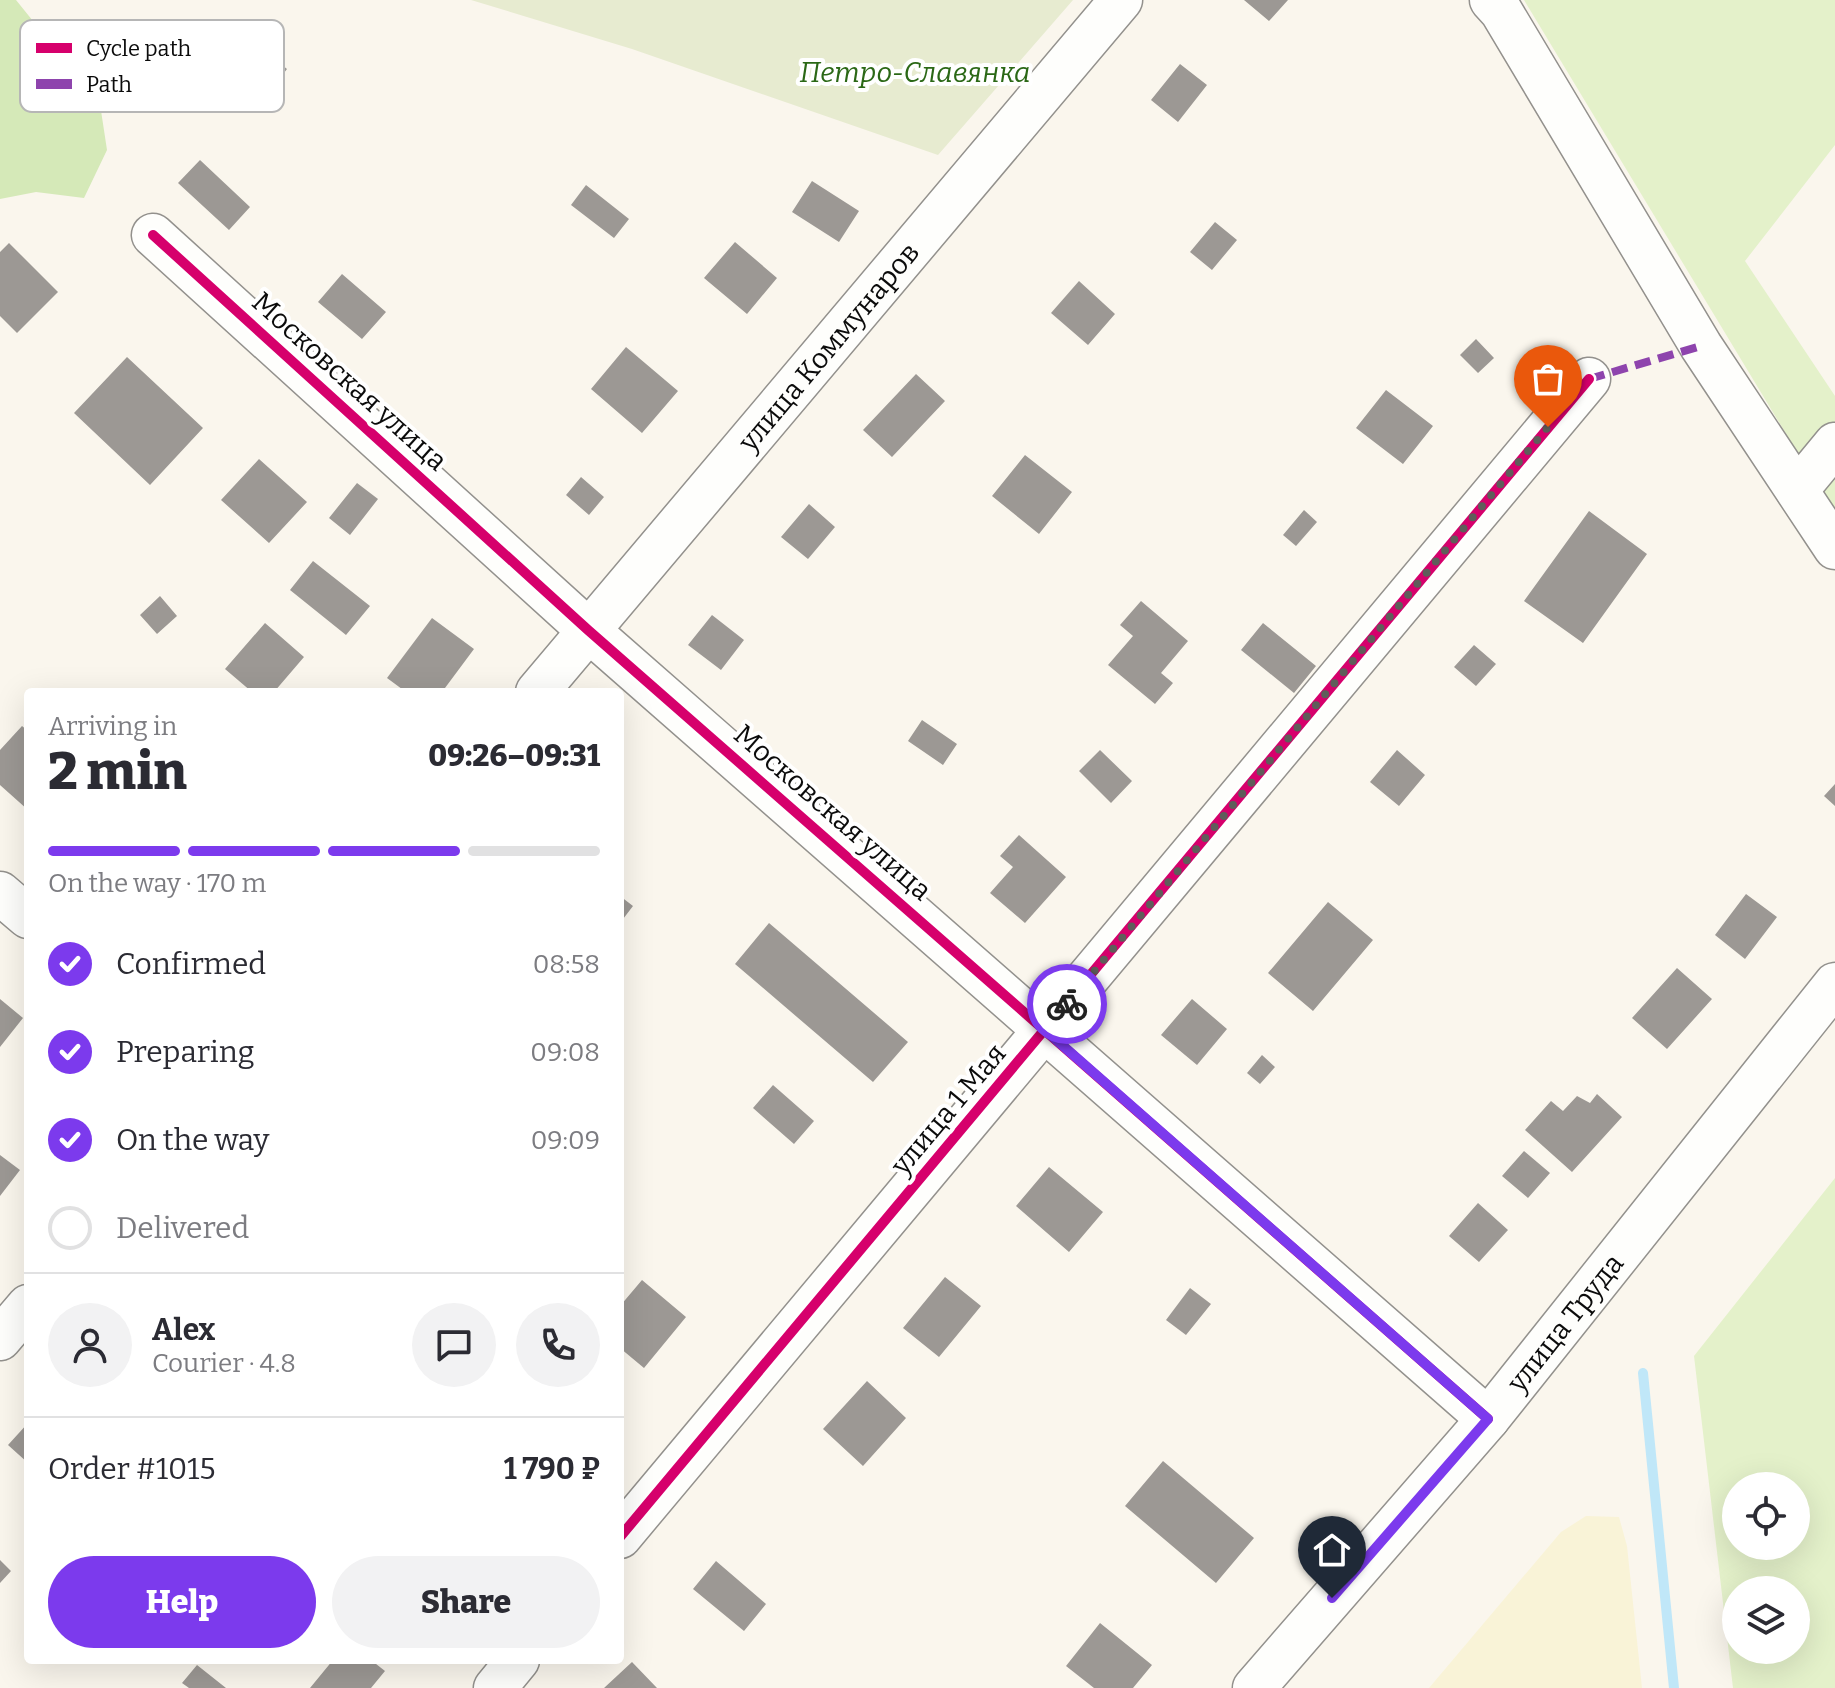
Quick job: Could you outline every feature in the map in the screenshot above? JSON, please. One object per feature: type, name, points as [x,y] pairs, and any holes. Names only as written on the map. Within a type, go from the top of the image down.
[{"type":"street","name":"улица Коммунаров","points":[[540,688],[1121,0]]},
{"type":"street","points":[[1491,0],[1501,11],[1701,346],[1835,548]]},
{"type":"street","name":"Московская улица","points":[[153,235],[588,630],[1488,1419]]},
{"type":"street","name":"улица 1 Мая","points":[[624,1532],[1589,379]]},
{"type":"street","points":[[1797,490],[1835,444]]},
{"type":"street","points":[[0,893],[24,914]]},
{"type":"street","name":"улица Труда","points":[[1254,1688],[1488,1419],[1835,984]]},
{"type":"street","points":[[0,1339],[24,1311]]},
{"type":"street","points":[[495,1688],[515,1664]]},
{"type":"shaded area","points":[[1586,1516],[1619,1517],[1627,1546],[1642,1688],[1429,1688],[1561,1532]]},
{"type":"green space","points":[[0,0],[16,0],[32,20],[20,20],[20,112],[101,112],[107,150],[84,198],[36,192],[0,199]]},
{"type":"green space","name":"Петро-Славянка","points":[[471,0],[1073,0],[938,155],[632,49]]},
{"type":"green space","points":[[1524,0],[1835,0],[1835,145],[1745,261],[1835,396],[1835,515]]},
{"type":"green space","points":[[1835,1178],[1835,1688],[1733,1688],[1730,1664],[1810,1664],[1810,1576],[1722,1576],[1722,1594],[1694,1356]]},
{"type":"building","points":[[1244,0],[1288,0],[1269,21]]},
{"type":"building","points":[[1180,64],[1207,85],[1178,122],[1151,100]]},
{"type":"building","points":[[200,160],[250,207],[229,230],[178,183]]},
{"type":"building","points":[[812,181],[859,211],[839,242],[792,212]]},
{"type":"building","points":[[586,185],[629,219],[614,238],[571,205]]},
{"type":"building","points":[[1215,222],[1237,240],[1212,270],[1190,252]]},
{"type":"building","points":[[735,242],[777,278],[747,314],[704,278]]},
{"type":"building","points":[[9,243],[58,292],[17,333],[0,316],[0,252]]},
{"type":"building","points":[[342,274],[386,312],[362,339],[318,302]]},
{"type":"building","points":[[1079,281],[1115,314],[1088,345],[1051,313]]},
{"type":"building","points":[[1476,339],[1494,358],[1478,373],[1460,355]]},
{"type":"building","points":[[626,347],[678,391],[642,433],[591,389]]},
{"type":"building","points":[[127,357],[203,428],[150,485],[74,413]]},
{"type":"building","points":[[916,374],[945,401],[892,457],[863,430]]},
{"type":"building","points":[[1386,390],[1433,426],[1403,464],[1356,428]]},
{"type":"building","points":[[1025,455],[1072,492],[1039,534],[992,496]]},
{"type":"building","points":[[259,459],[307,502],[269,543],[221,500]]},
{"type":"building","points":[[581,477],[604,497],[589,515],[566,495]]},
{"type":"building","points":[[357,483],[378,499],[350,535],[329,518]]},
{"type":"building","points":[[809,504],[835,527],[808,559],[781,537]]},
{"type":"building","points":[[1304,510],[1317,522],[1296,546],[1283,535]]},
{"type":"building","points":[[1589,511],[1647,554],[1583,643],[1524,601]]},
{"type":"building","points":[[313,561],[370,606],[346,635],[290,590]]},
{"type":"building","points":[[160,596],[177,616],[157,634],[140,615]]},
{"type":"building","points":[[1141,601],[1188,641],[1161,673],[1173,683],[1155,704],[1108,665],[1133,636],[1120,625]]},
{"type":"building","points":[[712,615],[744,640],[721,670],[688,645]]},
{"type":"building","points":[[432,618],[474,649],[445,688],[401,688],[387,678]]},
{"type":"building","points":[[265,623],[304,657],[277,688],[247,688],[225,669]]},
{"type":"building","points":[[1263,623],[1316,666],[1294,693],[1241,650]]},
{"type":"building","points":[[1474,645],[1496,664],[1476,686],[1454,667]]},
{"type":"building","points":[[922,720],[957,744],[943,765],[908,741]]},
{"type":"building","points":[[22,726],[24,728],[24,806],[0,785],[0,750]]},
{"type":"building","points":[[1100,750],[1132,781],[1111,803],[1079,771]]},
{"type":"building","points":[[1397,750],[1425,775],[1399,806],[1370,782]]},
{"type":"building","points":[[1835,784],[1835,806],[1824,796]]},
{"type":"building","points":[[1019,835],[1066,877],[1025,923],[990,893],[1013,867],[1000,856]]},
{"type":"building","points":[[1746,894],[1777,917],[1745,959],[1715,935]]},
{"type":"building","points":[[624,899],[633,906],[624,918]]},
{"type":"building","points":[[1328,902],[1373,940],[1313,1011],[1268,973]]},
{"type":"building","points":[[769,923],[908,1042],[873,1082],[735,964]]},
{"type":"building","points":[[1677,968],[1712,999],[1667,1049],[1632,1018]]},
{"type":"building","points":[[0,999],[23,1018],[0,1047]]},
{"type":"building","points":[[1192,999],[1227,1029],[1197,1065],[1161,1035]]},
{"type":"building","points":[[1262,1055],[1275,1067],[1260,1084],[1247,1073]]},
{"type":"building","points":[[773,1085],[814,1121],[794,1144],[753,1108]]},
{"type":"building","points":[[1597,1094],[1622,1117],[1572,1172],[1525,1130],[1551,1101],[1563,1111],[1577,1096],[1590,1103]]},
{"type":"building","points":[[1524,1151],[1550,1173],[1528,1198],[1502,1176]]},
{"type":"building","points":[[0,1155],[20,1170],[0,1196]]},
{"type":"building","points":[[1049,1167],[1103,1212],[1069,1252],[1016,1206]]},
{"type":"building","points":[[1478,1203],[1508,1230],[1479,1262],[1449,1236]]},
{"type":"building","points":[[945,1277],[981,1306],[939,1357],[903,1328]]},
{"type":"building","points":[[642,1280],[686,1317],[644,1368],[624,1351],[624,1301]]},
{"type":"building","points":[[1190,1288],[1211,1304],[1186,1335],[1166,1320]]},
{"type":"building","points":[[867,1381],[906,1418],[863,1466],[823,1429]]},
{"type":"building","points":[[24,1427],[24,1459],[8,1445]]},
{"type":"building","points":[[1163,1461],[1254,1538],[1216,1583],[1125,1506]]},
{"type":"building","points":[[0,1560],[11,1571],[0,1583]]},
{"type":"building","points":[[716,1561],[766,1604],[744,1631],[693,1589]]},
{"type":"building","points":[[1100,1623],[1152,1665],[1133,1688],[1094,1688],[1066,1666]]},
{"type":"building","points":[[632,1662],[657,1688],[604,1688]]},
{"type":"building","points":[[330,1664],[376,1664],[385,1671],[371,1688],[310,1688]]},
{"type":"building","points":[[197,1665],[226,1688],[189,1688],[182,1683]]},
{"type":"waterway","points":[[1643,1373],[1674,1688]]},
{"type":"marked path","points":[[1589,379],[1701,346]]},
{"type":"cycle path","points":[[153,235],[588,630],[1488,1419]]},
{"type":"cycle path","points":[[624,1532],[1589,379]]},
{"type":"way so far","points":[[1067,1004],[1548,427]]},
{"type":"route","points":[[1067,1004],[1045,1030],[1488,1419],[1332,1598]]}]
